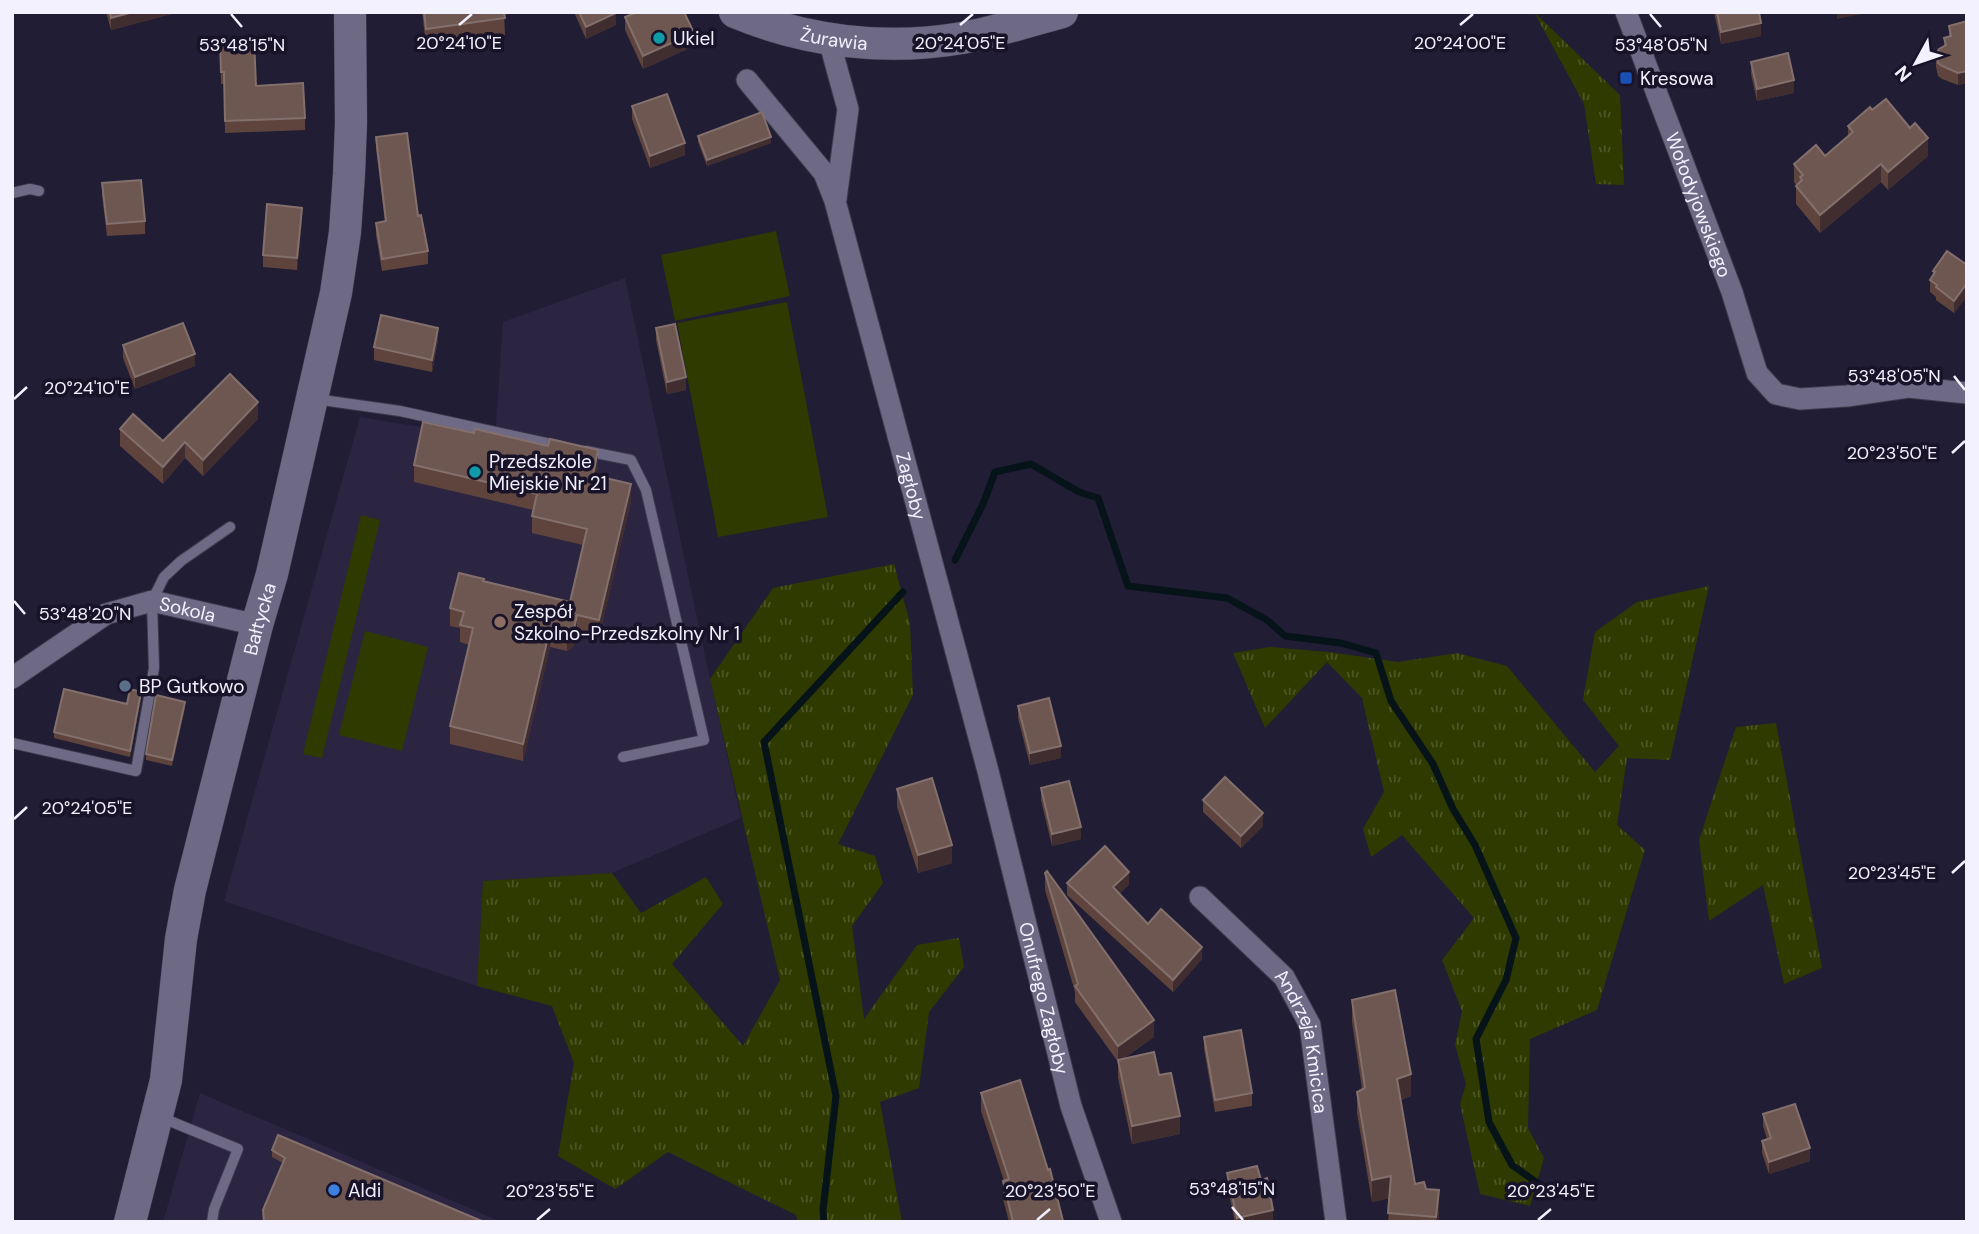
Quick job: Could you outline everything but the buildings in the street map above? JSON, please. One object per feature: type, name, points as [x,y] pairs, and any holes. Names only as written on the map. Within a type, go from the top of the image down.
[{"type":"main road","name":"Bałtycka","points":[[130,1222],[166,1080],[181,939],[190,890],[272,574],[336,293],[345,232],[351,123],[350,12]]},
{"type":"main road","name":"Żurawia","points":[[735,12],[769,25],[829,40],[896,43],[939,40],[993,31],[1062,12]]},
{"type":"street","name":"Wołodyjowskiego","points":[[1626,12],[1732,292],[1757,373],[1776,394],[1800,398],[1847,396],[1908,387],[1967,393]]},
{"type":"street","name":"Zagłoby","points":[[829,40],[848,109],[835,201]]},
{"type":"street","name":"Zagłoby","points":[[747,80],[824,173],[835,201],[988,771]]},
{"type":"street","name":"Sokola","points":[[12,678],[106,614],[152,601],[257,625]]},
{"type":"street","name":"Onufrego Zagłoby","points":[[988,771],[1071,1106],[1111,1222]]},
{"type":"street","name":"Andrzeja Kmicica","points":[[1200,897],[1284,977],[1310,1025],[1336,1222]]},
{"type":"lane","points":[[12,193],[30,189],[39,191]]},
{"type":"lane","points":[[312,398],[400,411],[631,460],[646,490],[704,740],[623,757]]},
{"type":"lane","points":[[12,743],[136,771],[154,668],[152,601],[164,577],[181,561],[230,527]]},
{"type":"lane","points":[[158,1116],[238,1149],[214,1209],[212,1222]]},
{"type":"shaded area","name":"Zespół Szkolno-Przedszkolny Nr 1","points":[[625,278],[741,818],[612,873],[483,881],[477,986],[224,901],[360,417],[495,439],[503,322]]},
{"type":"shaded area","points":[[200,1093],[502,1222],[163,1222]]},
{"type":"green space","points":[[1534,12],[1620,95],[1624,185],[1596,184],[1584,104]]},
{"type":"green space","points":[[776,231],[790,296],[675,321],[661,255]]},
{"type":"green space","points":[[787,302],[828,517],[718,537],[677,323]]},
{"type":"green space","points":[[361,515],[380,520],[322,758],[303,754]]},
{"type":"green space","points":[[894,564],[910,623],[913,695],[838,844],[875,856],[883,883],[852,926],[864,1019],[917,945],[959,938],[964,967],[929,1012],[919,1088],[880,1102],[902,1222],[798,1222],[796,1215],[668,1152],[615,1189],[558,1156],[574,1063],[552,1006],[477,986],[483,881],[612,873],[641,913],[706,877],[723,904],[672,964],[743,1046],[780,980],[710,679],[773,588]]},
{"type":"green space","points":[[1709,586],[1670,760],[1627,758],[1617,825],[1645,850],[1597,1010],[1530,1039],[1528,1128],[1544,1158],[1530,1206],[1480,1194],[1460,1104],[1466,1084],[1455,1045],[1462,1011],[1442,960],[1474,918],[1402,835],[1371,857],[1363,829],[1384,792],[1362,698],[1327,662],[1265,728],[1233,653],[1270,647],[1398,662],[1457,653],[1507,666],[1595,772],[1619,746],[1583,700],[1595,632],[1637,602]]},
{"type":"green space","points":[[365,631],[428,647],[402,751],[339,735]]},
{"type":"green space","points":[[1776,723],[1822,968],[1784,984],[1763,885],[1709,921],[1699,840],[1736,727]]},
{"type":"waterway","points":[[955,560],[983,504],[995,472],[1031,464],[1079,492],[1098,498],[1128,586],[1227,598],[1267,620],[1285,636],[1341,643],[1376,653],[1391,701],[1433,764],[1453,809],[1475,845],[1516,938],[1506,980],[1476,1039],[1489,1122],[1512,1165],[1553,1194],[1581,1183]]},
{"type":"waterway","points":[[824,1222],[823,1210],[836,1096],[764,742],[903,592]]},
{"type":"place","name":"Ukiel","points":[[659,38]]},
{"type":"place","name":"Kresowa","points":[[1626,78]]},
{"type":"place","name":"Przedszkole Miejskie Nr 21","points":[[475,472]]},
{"type":"place","name":"Zespół Szkolno-Przedszkolny Nr 1","points":[[500,622]]},
{"type":"place","name":"BP Gutkowo","points":[[125,686]]},
{"type":"place","name":"Aldi","points":[[334,1190]]}]
